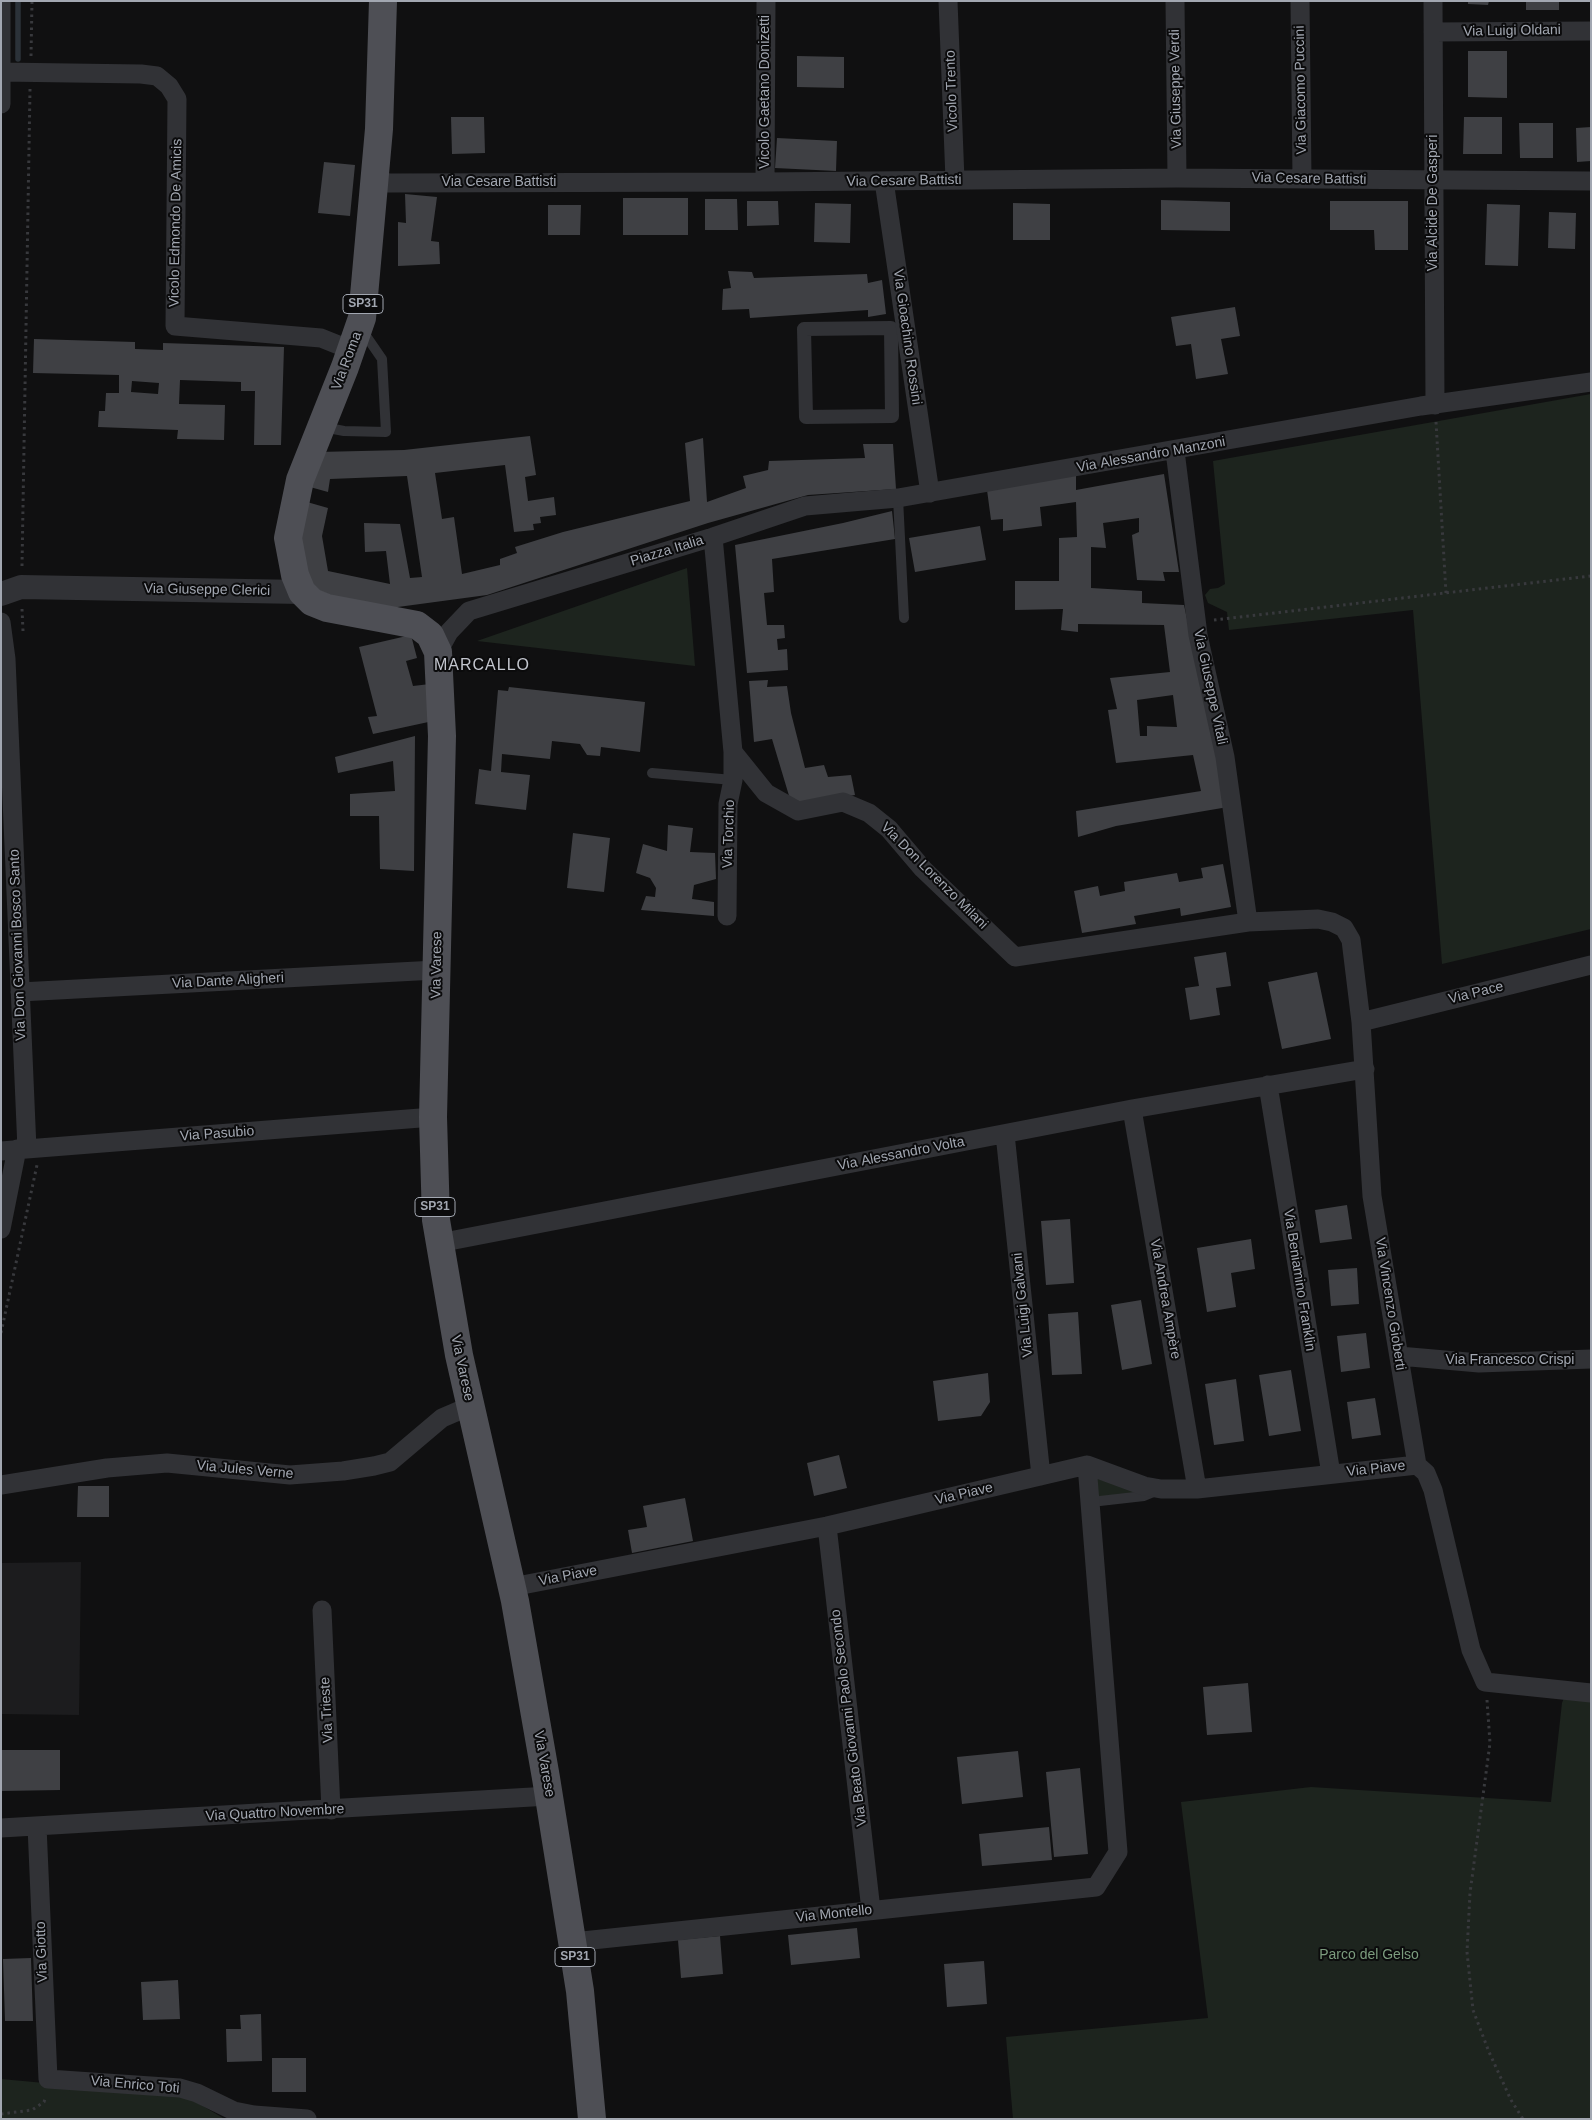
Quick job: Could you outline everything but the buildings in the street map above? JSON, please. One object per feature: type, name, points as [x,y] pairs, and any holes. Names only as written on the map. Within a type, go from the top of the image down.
[{"type":"main road","name":"Via Roma","points":[[302,592],[295,576],[288,538],[300,480],[356,338],[376,181],[380,119],[383,1]]},
{"type":"main road","name":"Via Varese","points":[[302,592],[312,602],[327,608],[417,625],[426,630],[430,635],[438,652],[442,736],[433,1117],[436,1220],[470,1406],[512,1587],[549,1796],[580,1991],[592,2119]]},
{"type":"street","points":[[1,1],[1,104]]},
{"type":"street","name":"Vicolo Gaetano Donizetti","points":[[765,182],[766,1]]},
{"type":"street","name":"Vicolo Trento","points":[[948,1],[956,180]]},
{"type":"street","name":"Via Giuseppe Verdi","points":[[1175,1],[1177,178]]},
{"type":"street","name":"Via Giacomo Puccini","points":[[1300,1],[1302,179]]},
{"type":"street","name":"Via Alcide De Gasperi","points":[[1428,406],[1433,1]]},
{"type":"street","name":"Via Luigi Oldani","points":[[1433,32],[1591,31]]},
{"type":"street","name":"Vicolo Edmondo De Amicis","points":[[2,72],[141,74],[157,76],[169,86],[177,99],[174,326],[321,338],[356,338]]},
{"type":"street","name":"Via Cesare Battisti","points":[[376,181],[389,183],[765,182],[1177,178],[1591,181]]},
{"type":"street","name":"Via Gioachino Rossini","points":[[884,181],[930,493]]},
{"type":"street","points":[[891,328],[892,416],[806,418],[804,329],[891,328]]},
{"type":"street","name":"Via Alessandro Manzoni","points":[[713,537],[805,506],[898,498],[930,493],[1428,406],[1591,382]]},
{"type":"street","name":"Via Giuseppe Vitali","points":[[1174,451],[1197,628],[1225,756],[1248,922]]},
{"type":"street","name":"Piazza Italia","points":[[438,652],[449,632],[469,611],[713,537],[733,752]]},
{"type":"street","name":"Via Giuseppe Clerici","points":[[11,590],[302,592]]},
{"type":"street","name":"Via Don Giovanni Bosco Santo","points":[[1,622],[6,659],[20,992],[22,1149],[1,1229]]},
{"type":"street","name":"Via Torchio","points":[[727,916],[728,804],[733,780],[733,752]]},
{"type":"street","name":"Via Don Lorenzo Milani","points":[[733,752],[766,793],[798,811],[843,802],[869,813],[889,829],[923,869],[1015,957],[1248,922],[1302,918],[1332,922]]},
{"type":"street","name":"Via Vincenzo Gioberti","points":[[1332,922],[1344,928],[1351,940],[1362,1022],[1372,1196],[1417,1465],[1426,1473],[1433,1490],[1464,1629],[1485,1682]]},
{"type":"street","name":"Via Pace","points":[[1362,1022],[1591,965]]},
{"type":"street","name":"Via Dante Aligheri","points":[[20,992],[436,970]]},
{"type":"street","name":"Via Alessandro Volta","points":[[439,1243],[1132,1109],[1365,1069]]},
{"type":"street","name":"Via Beniamino Franklin","points":[[1268,1085],[1330,1474]]},
{"type":"street","name":"Via Andrea Ampère","points":[[1132,1109],[1197,1489]]},
{"type":"street","name":"Via Pasubio","points":[[22,1149],[433,1117]]},
{"type":"street","name":"Via Luigi Galvani","points":[[1005,1134],[1040,1476]]},
{"type":"street","name":"Via Francesco Crispi","points":[[1399,1356],[1479,1363],[1591,1359]]},
{"type":"street","name":"Via Jules Verne","points":[[1,1485],[108,1468],[167,1463],[290,1475],[366,1467],[390,1462],[442,1418],[470,1406]]},
{"type":"street","points":[[1087,1465],[1091,1502]]},
{"type":"street","name":"Via Piave","points":[[512,1587],[827,1526],[1087,1465],[1144,1486],[1161,1489],[1197,1489],[1417,1465]]},
{"type":"street","name":"Via Montello","points":[[572,1942],[1096,1886],[1118,1852],[1091,1502]]},
{"type":"street","name":"Via Beato Giovanni Paolo Secondo","points":[[827,1526],[872,1910]]},
{"type":"street","name":"Via Trieste","points":[[322,1610],[331,1810]]},
{"type":"street","points":[[1485,1682],[1591,1693]]},
{"type":"street","name":"Via Quattro Novembre","points":[[1,1828],[549,1796]]},
{"type":"street","name":"Via Giotto","points":[[36,1826],[48,2078]]},
{"type":"street","name":"Via Enrico Toti","points":[[48,2078],[180,2088],[197,2093],[234,2111],[254,2115],[307,2119]]},
{"type":"lane","points":[[322,427],[344,431],[386,432],[382,359],[356,338]]},
{"type":"lane","points":[[898,498],[904,618]]},
{"type":"lane","points":[[652,773],[733,780]]},
{"type":"lane","points":[[1091,1502],[1144,1496],[1161,1489]]},
{"type":"path","points":[[23,632],[11,590],[32,1]]},
{"type":"path","points":[[1428,406],[1424,421],[1436,420],[1446,593]]},
{"type":"path","points":[[1197,628],[1446,593],[1591,576]]},
{"type":"path","points":[[1,1334],[22,1149]]},
{"type":"path","points":[[1485,1682],[1490,1743],[1470,1893],[1466,1952],[1473,2010],[1489,2052],[1511,2100],[1523,2119]]},
{"type":"path","points":[[1,2114],[32,2110],[44,2102],[48,2078]]},
{"type":"shaded area","points":[[81,1562],[79,1715],[1,1714],[1,1563]]},
{"type":"green space","points":[[1591,394],[1591,929],[1442,964],[1413,610],[1229,630],[1227,612],[1208,603],[1205,595],[1210,589],[1218,588],[1225,584],[1213,461]]},
{"type":"green space","points":[[687,568],[695,666],[477,641]]},
{"type":"green space","points":[[1095,1478],[1134,1490],[1135,1494],[1097,1496]]},
{"type":"green space","name":"Parco del Gelso","points":[[1565,1695],[1591,1697],[1591,2119],[1013,2119],[1006,2037],[1208,2018],[1181,1802],[1311,1787],[1551,1802],[1562,1703]]},
{"type":"green space","points":[[1,2079],[186,2096],[227,2119],[1,2119]]},
{"type":"waterway","points":[[18,1],[18,59]]},
{"type":"district","name":"MARCALLO","points":[[482,666]]}]
